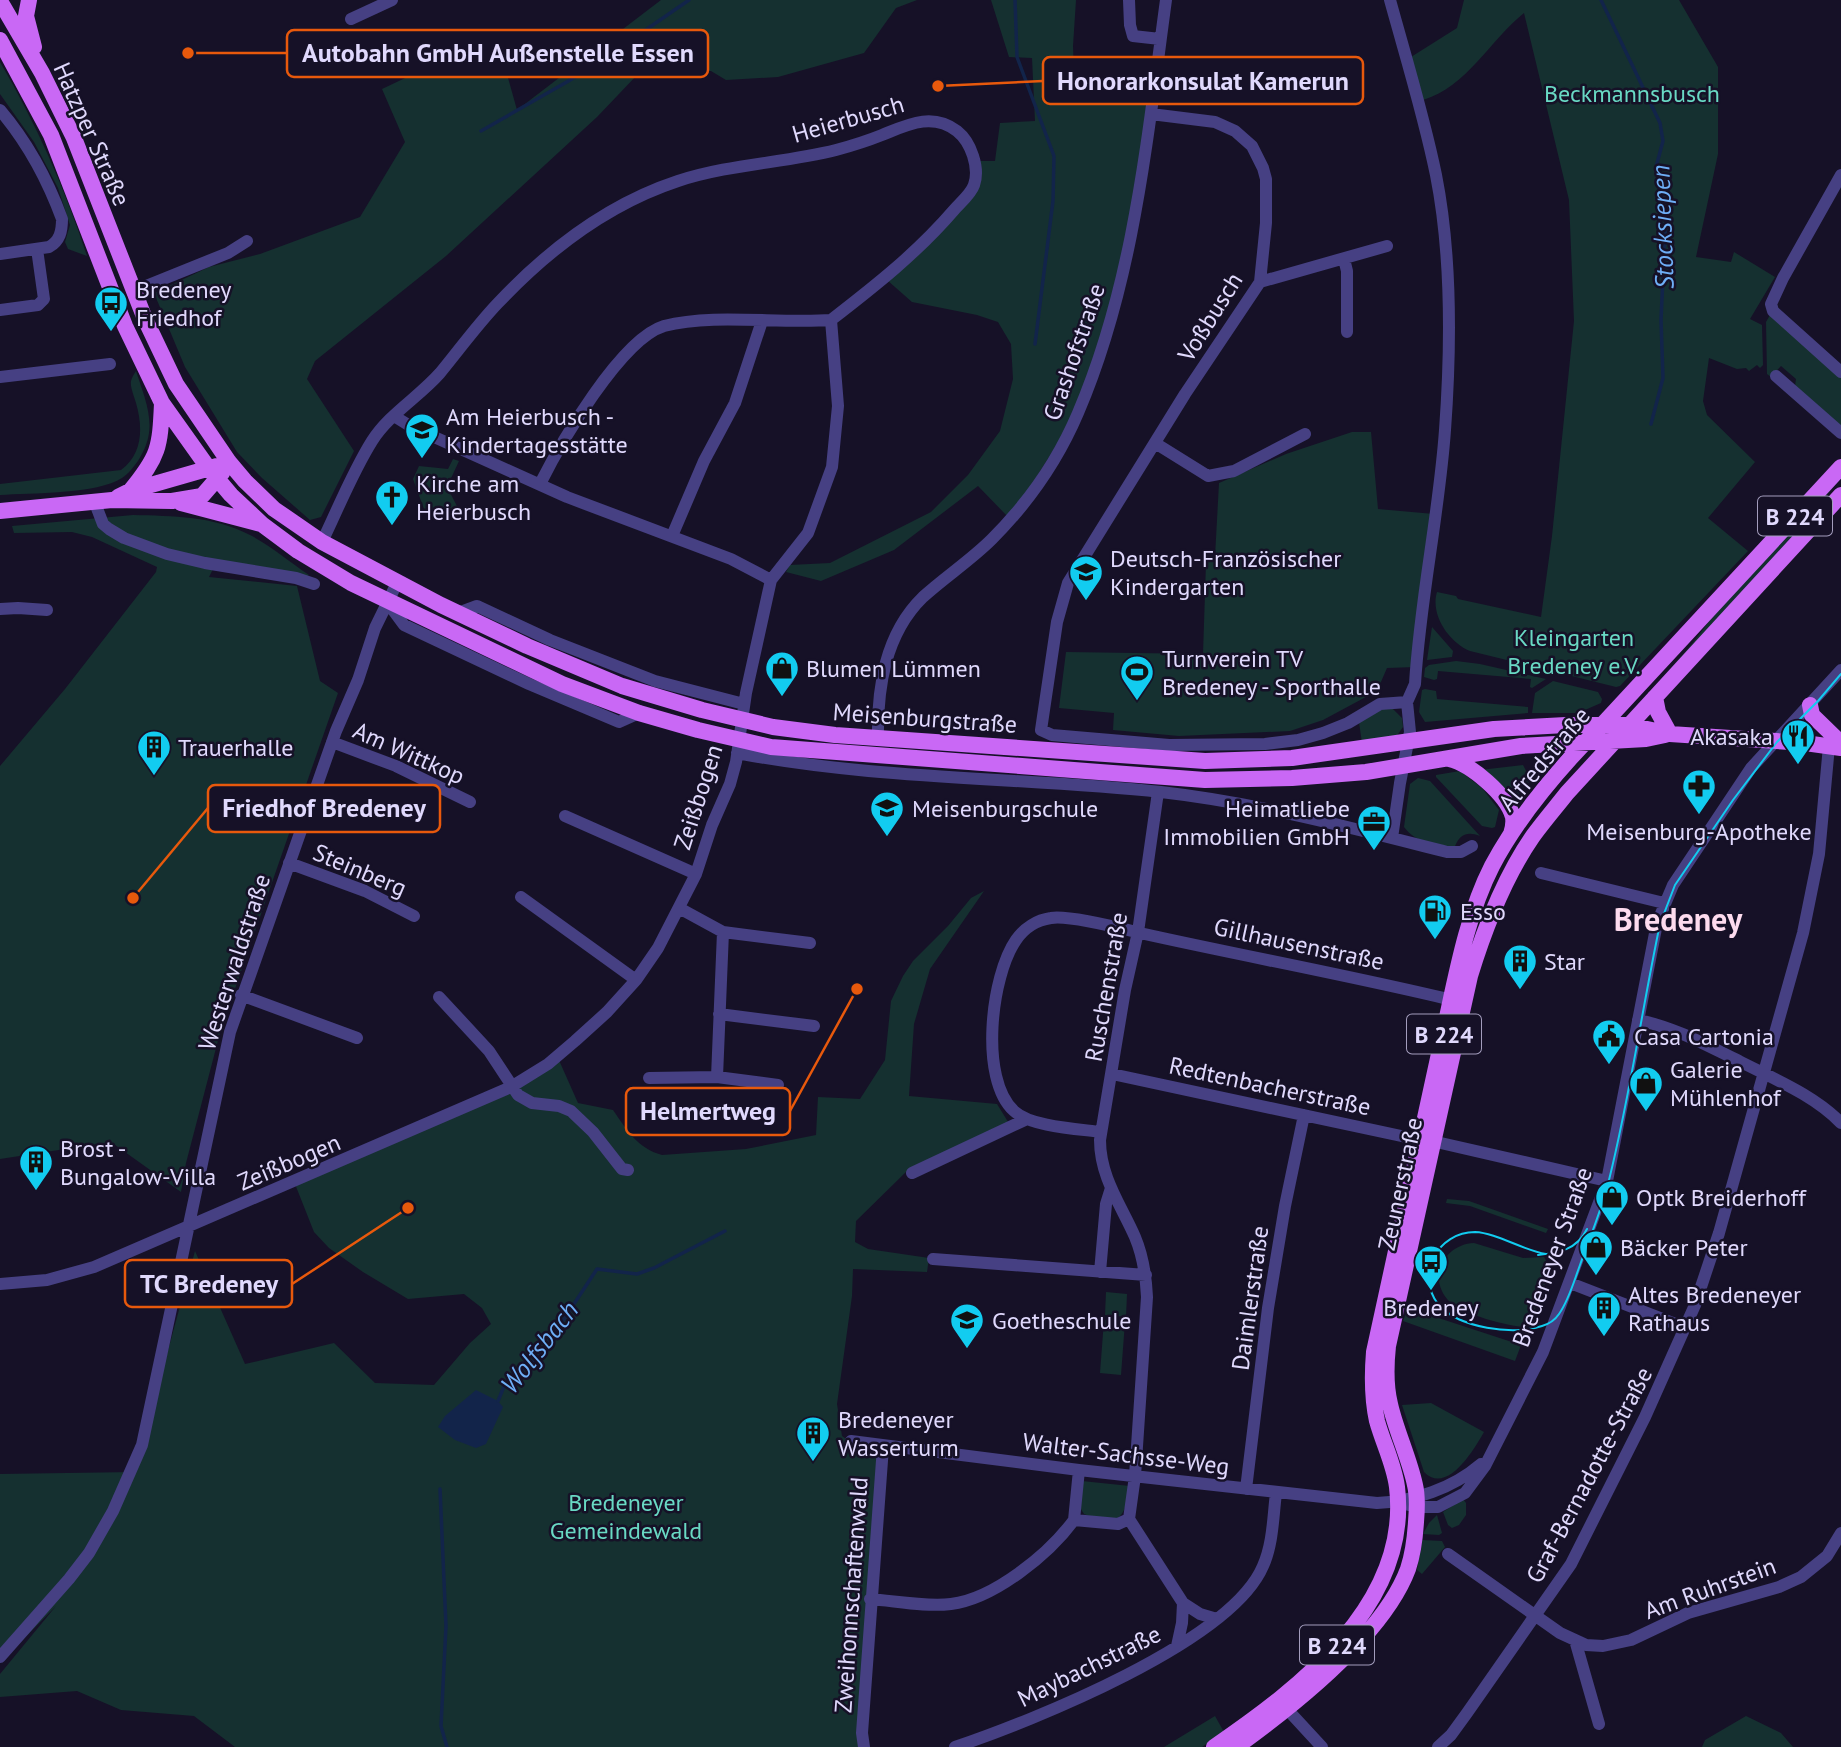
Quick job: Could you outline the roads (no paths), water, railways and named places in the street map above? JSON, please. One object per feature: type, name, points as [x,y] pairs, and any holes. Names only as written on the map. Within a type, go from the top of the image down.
[{"type":"main road","points":[[29,0],[26,16],[42,73]]},
{"type":"main road","name":"Hatzper Straße","points":[[1,1],[42,73],[75,139],[139,288],[176,384],[229,462]]},
{"type":"main road","name":"Hatzper Straße","points":[[0,40],[51,135],[125,326],[162,403],[213,474]]},
{"type":"main road","points":[[130,491],[157,455],[162,403]]},
{"type":"main road","points":[[112,500],[130,491],[213,474],[229,462]]},
{"type":"main road","name":"Meisenburgstraße","points":[[229,462],[274,509],[322,542],[458,613],[622,686],[702,710],[743,712],[773,727],[878,739],[1205,761],[1292,758],[1494,729],[1603,724],[1629,725],[1670,734]]},
{"type":"main road","name":"Alfredstraße","points":[[1490,872],[1511,834],[1569,758],[1841,467]]},
{"type":"main road","points":[[0,511],[112,500],[172,501],[202,496],[213,474]]},
{"type":"main road","name":"Meisenburgstraße","points":[[213,474],[263,525],[298,551],[387,602],[562,684],[738,747],[771,747],[1205,780],[1292,778],[1366,772],[1521,746],[1646,739],[1670,734]]},
{"type":"main road","name":"Alfredstraße","points":[[1510,876],[1534,835],[1567,793],[1841,495]]},
{"type":"main road","points":[[172,501],[263,525]]},
{"type":"main road","points":[[1655,697],[1658,712],[1670,734],[1837,746]]},
{"type":"main road","points":[[1810,705],[1812,715],[1837,746]]},
{"type":"main road","points":[[1448,759],[1469,767],[1507,806],[1514,821],[1511,834]]},
{"type":"main road","name":"Zeunerstraße","points":[[1417,1502],[1412,1474],[1390,1406],[1386,1369],[1388,1346],[1452,1000],[1477,903],[1490,872]]},
{"type":"main road","name":"Zeunerstraße","points":[[1397,1502],[1396,1480],[1378,1422],[1372,1376],[1377,1339],[1426,1141],[1474,964],[1510,876]]},
{"type":"main road","name":"B 224","points":[[1214,1747],[1305,1676],[1364,1615],[1386,1573],[1396,1532],[1397,1502]]},
{"type":"main road","name":"B 224","points":[[1236,1747],[1286,1708],[1346,1654],[1386,1609],[1399,1589],[1410,1562],[1417,1502]]},
{"type":"street","points":[[351,19],[392,0]]},
{"type":"street","points":[[1129,0],[1133,36],[1160,39]]},
{"type":"street","name":"Grashofstraße","points":[[878,739],[877,720],[884,672],[900,625],[926,595],[975,555],[1009,521],[1046,472],[1077,415],[1108,329],[1134,221],[1166,0]]},
{"type":"street","points":[[1392,838],[1410,732],[1407,702],[1415,684],[1442,470],[1447,392],[1444,239],[1436,177],[1395,2]]},
{"type":"street","points":[[0,110],[17,130],[38,163],[62,219],[62,229],[56,243],[37,249],[0,254]]},
{"type":"street","name":"Voßbusch","points":[[1041,730],[1057,622],[1064,594],[1076,570],[1155,443],[1260,282],[1266,223],[1266,179],[1252,146],[1235,131],[1215,122],[1151,114]]},
{"type":"street","name":"Heierbusch","points":[[322,542],[371,442],[439,373],[519,281],[589,225],[626,202],[700,174],[762,161],[823,153],[862,143],[920,121],[938,123],[956,131],[964,138],[975,164],[974,187],[928,240],[886,279],[831,320]]},
{"type":"street","points":[[1841,175],[1771,304],[1773,311],[1841,372]]},
{"type":"street","points":[[107,282],[124,290],[139,288],[215,259],[247,241]]},
{"type":"street","points":[[1260,282],[1387,246]]},
{"type":"street","points":[[0,310],[38,305],[44,299],[37,249]]},
{"type":"street","points":[[1344,259],[1347,271],[1347,332]]},
{"type":"street","points":[[540,484],[592,398],[641,338],[661,327],[684,323],[831,320],[838,406],[832,467],[808,533],[771,580],[743,712]]},
{"type":"street","points":[[672,536],[704,461],[735,403],[762,321]]},
{"type":"street","points":[[0,377],[110,364]]},
{"type":"street","points":[[1776,376],[1841,433]]},
{"type":"street","points":[[394,416],[410,426],[597,510],[730,559],[771,580]]},
{"type":"street","points":[[1155,443],[1208,476],[1234,471],[1305,434]]},
{"type":"street","points":[[95,503],[103,524],[109,530],[167,554],[205,564],[314,583]]},
{"type":"street","name":"Westerwaldstraße","points":[[0,1657],[69,1579],[101,1533],[142,1445],[230,1032],[332,742],[358,680],[375,628],[397,583]]},
{"type":"street","points":[[0,609],[47,610]]},
{"type":"street","name":"Bredeneyer Straße","points":[[1417,1502],[1457,1482],[1483,1463],[1543,1352],[1607,1181],[1657,923],[1664,903],[1679,875],[1730,798],[1774,740],[1841,670]]},
{"type":"street","name":"Meisenburgstraße","points":[[1041,730],[1052,736],[1169,744],[1265,744],[1298,740],[1323,733],[1348,723],[1380,704],[1407,702]]},
{"type":"street","name":"Zeißbogen","points":[[0,1284],[30,1283],[94,1267],[511,1087],[548,1064],[607,1012],[636,981],[658,948],[696,874],[712,825],[730,784],[743,712]]},
{"type":"street","name":"Am Wittkop","points":[[332,742],[396,766],[470,802]]},
{"type":"street","name":"Graf-Bernadotte-Straße","points":[[1437,1747],[1451,1735],[1571,1564],[1686,1328],[1715,1245],[1797,957],[1813,892],[1837,746]]},
{"type":"street","name":"Meisenburgstraße","points":[[738,747],[783,762],[1216,799],[1277,810],[1447,852],[1461,852],[1472,846]]},
{"type":"street","name":"Ruschenstraße","points":[[1129,1518],[1135,1476],[1147,1297],[1146,1275],[1136,1239],[1101,1161],[1101,1132],[1125,990],[1138,932],[1158,792]]},
{"type":"street","points":[[565,816],[696,874]]},
{"type":"street","name":"Steinberg","points":[[289,863],[365,891],[414,916]]},
{"type":"street","points":[[1541,873],[1664,903]]},
{"type":"street","points":[[521,897],[636,981]]},
{"type":"street","points":[[679,908],[723,932],[810,943]]},
{"type":"street","name":"Gillhausenstraße","points":[[1027,1119],[1014,1111],[1002,1095],[992,1050],[993,1006],[1003,968],[1015,941],[1030,925],[1053,917],[1138,932],[1452,1000]]},
{"type":"street","points":[[717,1077],[723,932]]},
{"type":"street","points":[[241,995],[357,1038]]},
{"type":"street","points":[[439,997],[489,1051],[511,1087],[524,1100],[559,1105],[571,1111],[593,1132],[622,1169],[628,1170]]},
{"type":"street","points":[[719,1014],[814,1026]]},
{"type":"street","points":[[1638,1020],[1662,1024],[1763,1073],[1814,1101],[1841,1123]]},
{"type":"street","name":"Redtenbacherstraße","points":[[1112,1074],[1607,1181]]},
{"type":"street","points":[[649,1078],[717,1077],[778,1085]]},
{"type":"street","name":"Daimlerstraße","points":[[1246,1489],[1268,1308],[1304,1115]]},
{"type":"street","points":[[912,1172],[1027,1119],[1101,1132]]},
{"type":"street","name":"Ruschenstraße","points":[[1100,1272],[1106,1204],[1111,1188]]},
{"type":"street","points":[[933,1259],[1146,1275]]},
{"type":"street","points":[[1570,1283],[1686,1328]]},
{"type":"street","name":"Walter-Sachsse-Weg","points":[[851,1441],[1276,1493],[1359,1502],[1397,1502]]},
{"type":"street","name":"Zweihonnschaftenwald","points":[[864,1747],[862,1733],[870,1599],[883,1447]]},
{"type":"street","points":[[870,1599],[948,1604],[967,1602],[987,1594],[1046,1550],[1074,1520],[1079,1470]]},
{"type":"street","name":"Maybachstraße","points":[[955,1747],[1075,1700],[1159,1659],[1217,1619],[1240,1600],[1263,1566],[1270,1543],[1276,1493]]},
{"type":"street","points":[[1397,1502],[1417,1502]]},
{"type":"street","points":[[1074,1520],[1118,1524],[1129,1518],[1183,1603],[1200,1614],[1217,1619]]},
{"type":"street","name":"Am Ruhrstein","points":[[1448,1554],[1575,1640],[1586,1645],[1603,1646],[1618,1644],[1688,1613],[1779,1587],[1801,1577],[1827,1556],[1841,1533]]},
{"type":"street","points":[[1177,1646],[1183,1603]]},
{"type":"street","points":[[1575,1640],[1599,1724]]},
{"type":"street","points":[[1286,1708],[1322,1747]]},
{"type":"water","points":[[476,1390],[498,1401],[503,1407],[486,1444],[476,1448],[455,1440],[438,1427],[445,1416]]},
{"type":"waterway","points":[[481,131],[586,71],[689,0]]},
{"type":"waterway","points":[[1015,0],[1017,57],[1054,156],[1053,201],[1035,344]]},
{"type":"waterway","name":"Stocksiepen","points":[[1601,0],[1660,123],[1663,141],[1656,167],[1666,213],[1661,320],[1663,378],[1651,424]]},
{"type":"waterway","name":"Wolfsbach","points":[[498,1401],[505,1384],[539,1357],[597,1269],[637,1274],[725,1231]]},
{"type":"waterway","name":"Wolfsbach","points":[[440,1489],[446,1626],[441,1726],[447,1747]]},
{"type":"tram line","points":[[1546,1254],[1483,1233],[1462,1234],[1450,1239],[1434,1257],[1430,1268],[1431,1292],[1447,1312],[1487,1328],[1530,1329],[1549,1323],[1559,1314],[1571,1290],[1606,1191],[1660,924],[1675,885],[1733,800],[1777,742],[1841,674]]},
{"type":"tram line","points":[[1538,1255],[1572,1246],[1587,1229]]},
{"type":"place","name":"Autobahn GmbH Außenstelle Essen","points":[[188,53]]},
{"type":"place","name":"Honorarkonsulat Kamerun","points":[[938,86]]},
{"type":"place","name":"Bredeney Friedhof","points":[[111,333]]},
{"type":"place","name":"Am Heierbusch - Kindertagesstätte","points":[[422,460]]},
{"type":"place","name":"Kirche am Heierbusch","points":[[392,527]]},
{"type":"place","name":"Deutsch-Französischer Kindergarten","points":[[1086,602]]},
{"type":"place","name":"Blumen Lümmen","points":[[782,698]]},
{"type":"place","name":"Turnverein TV Bredeney - Sporthalle","points":[[1137,702]]},
{"type":"place","name":"Akasaka","points":[[1798,766]]},
{"type":"place","name":"Trauerhalle","points":[[154,777]]},
{"type":"place","name":"Meisenburg-Apotheke","points":[[1699,816]]},
{"type":"place","name":"Meisenburgschule","points":[[887,838]]},
{"type":"place","name":"Heimatliebe Immobilien GmbH","points":[[1374,852]]},
{"type":"place","name":"Friedhof Bredeney","points":[[133,898]]},
{"type":"place","name":"Esso","points":[[1435,941]]},
{"type":"place","name":"Helmertweg","points":[[857,989]]},
{"type":"place","name":"Star","points":[[1520,991]]},
{"type":"place","name":"Casa Cartonia","points":[[1609,1066]]},
{"type":"place","name":"Galerie Mühlenhof","points":[[1646,1113]]},
{"type":"place","name":"Brost - Bungalow-Villa","points":[[36,1192]]},
{"type":"place","name":"TC Bredeney","points":[[408,1208]]},
{"type":"place","name":"Optk Breiderhoff","points":[[1612,1227]]},
{"type":"place","name":"Bäcker Peter","points":[[1596,1277]]},
{"type":"place","name":"Bredeney","points":[[1431,1292]]},
{"type":"place","name":"Altes Bredeneyer Rathaus","points":[[1604,1338]]},
{"type":"place","name":"Goetheschule","points":[[967,1350]]},
{"type":"place","name":"Bredeneyer Wasserturm","points":[[813,1463]]},
{"type":"district","name":"Bredeney","points":[[1678,919]]},
{"type":"park label","name":"Beckmannsbusch","points":[[1632,93]]},
{"type":"park label","name":"Kleingarten Bredeney e.V.","points":[[1574,651]]},
{"type":"park label","name":"Bredeneyer Gemeindewald","points":[[626,1516]]}]
